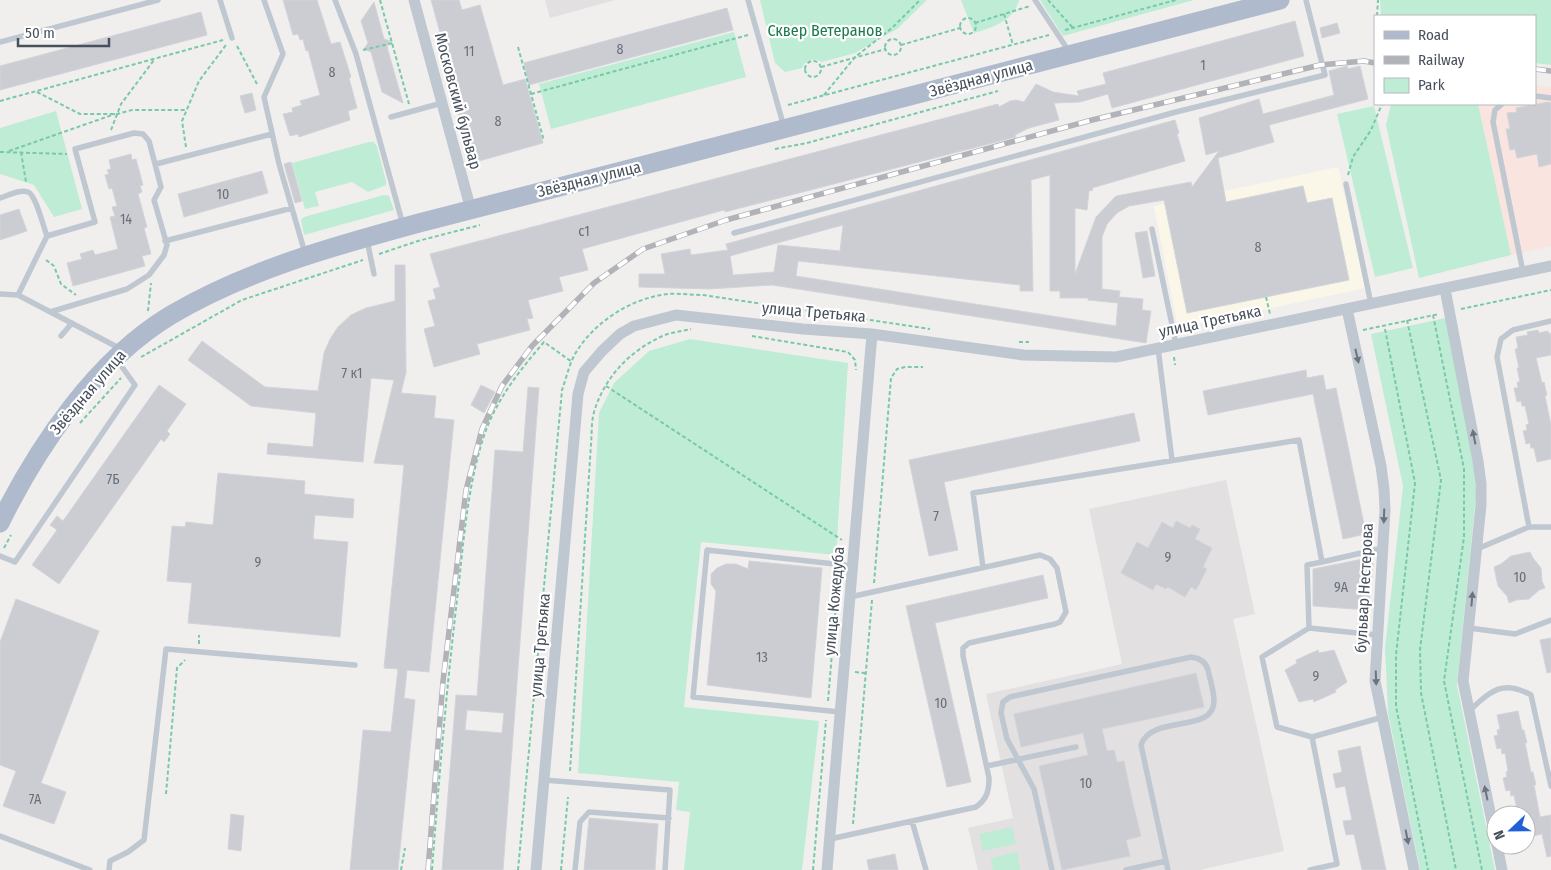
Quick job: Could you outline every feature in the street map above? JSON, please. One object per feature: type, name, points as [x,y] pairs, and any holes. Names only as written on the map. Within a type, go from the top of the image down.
[{"type":"main road","name":"Звёздная улица","points":[[0,523],[12,499],[53,431],[119,354],[170,316],[207,296],[306,255],[404,227],[475,217],[785,129],[1280,0]]},
{"type":"street","name":"Московский бульвар","points":[[414,0],[475,217]]},
{"type":"street","name":"улица Третьяка","points":[[536,870],[578,394],[584,372],[620,334],[634,326],[676,315],[803,329],[872,334],[1023,355],[1116,357],[1551,266]]},
{"type":"street","points":[[1445,289],[1481,484],[1477,549],[1463,681],[1489,805]]},
{"type":"street","name":"бульвар Нестерова","points":[[1346,309],[1381,466],[1384,489],[1383,548],[1375,681],[1414,870]]},
{"type":"street","name":"улица Кожедуба","points":[[827,870],[872,334]]},
{"type":"street","points":[[1499,855],[1502,870]]},
{"type":"lane","points":[[0,42],[158,0]]},
{"type":"lane","points":[[220,0],[232,38]]},
{"type":"lane","points":[[264,0],[283,54],[264,97],[272,134],[306,255]]},
{"type":"lane","points":[[335,0],[355,53],[404,227]]},
{"type":"lane","points":[[748,0],[785,129]]},
{"type":"lane","points":[[734,232],[1176,112],[1325,75],[1306,0]]},
{"type":"lane","points":[[1036,2],[1071,54]]},
{"type":"lane","points":[[1536,96],[1551,98]]},
{"type":"lane","points":[[391,117],[421,111],[442,103]]},
{"type":"lane","points":[[1501,105],[1495,110],[1493,122],[1523,272]]},
{"type":"lane","points":[[46,236],[95,222],[75,149],[134,133],[142,134],[149,141],[161,186],[154,200],[167,245],[164,255],[149,275],[126,289],[50,312]]},
{"type":"lane","points":[[156,164],[272,134]]},
{"type":"lane","points":[[1346,184],[1372,304]]},
{"type":"lane","points":[[0,198],[27,191],[33,195],[46,236],[18,295]]},
{"type":"lane","points":[[166,241],[292,208]]},
{"type":"lane","points":[[1152,229],[1176,344]]},
{"type":"lane","points":[[366,238],[374,274]]},
{"type":"lane","points":[[0,294],[18,295],[72,324],[119,354],[135,385],[15,562],[0,556]]},
{"type":"lane","points":[[1529,527],[1497,357],[1501,339],[1513,330],[1551,321]]},
{"type":"lane","points":[[61,336],[72,324]]},
{"type":"lane","points":[[1158,348],[1172,460]]},
{"type":"lane","points":[[983,567],[973,493],[1300,440],[1322,562]]},
{"type":"lane","points":[[1477,549],[1529,527],[1551,527]]},
{"type":"lane","points":[[1309,628],[1307,565],[1383,548]]},
{"type":"lane","points":[[840,712],[693,697],[707,550],[853,566]]},
{"type":"lane","points":[[830,839],[976,807],[986,797],[989,788],[987,766],[962,656],[963,648],[969,643],[1055,624],[1060,622],[1066,612],[1057,568],[1045,556],[1040,555],[850,597]]},
{"type":"lane","points":[[1469,628],[1514,634],[1551,620]]},
{"type":"lane","points":[[1378,635],[1309,628],[1262,657],[1277,727],[1312,737],[1383,717]]},
{"type":"lane","points":[[109,870],[110,861],[128,852],[144,840],[166,650],[355,664]]},
{"type":"lane","points":[[1052,870],[1034,789],[1007,739],[1001,713],[1003,702],[1010,697],[1191,657],[1199,659],[1207,667],[1214,701],[1210,712],[1199,720],[1153,730],[1146,734],[1141,745],[1168,870]]},
{"type":"lane","points":[[1469,711],[1485,697],[1502,687],[1518,688],[1530,695],[1551,786]]},
{"type":"lane","points":[[1310,870],[1337,864],[1312,737]]},
{"type":"lane","points":[[987,766],[1076,747]]},
{"type":"lane","points":[[544,780],[670,790],[665,870]]},
{"type":"lane","points":[[575,870],[580,822],[589,812],[669,818]]},
{"type":"lane","points":[[912,821],[926,870]]},
{"type":"lane","points":[[0,836],[90,870]]},
{"type":"lane","points":[[1126,870],[1166,861]]},
{"type":"path","points":[[380,0],[412,112]]},
{"type":"path","points":[[823,96],[856,57],[892,28],[920,0]]},
{"type":"path","points":[[1048,0],[1073,28]]},
{"type":"path","points":[[779,108],[1176,0]]},
{"type":"path","points":[[1377,15],[1378,0]]},
{"type":"path","points":[[975,23],[1036,2]]},
{"type":"path","points":[[1004,14],[1013,44]]},
{"type":"path","points":[[966,18],[972,18],[975,23],[975,29],[970,33],[964,33],[960,28],[961,22],[966,18]]},
{"type":"path","points":[[901,45],[960,28]]},
{"type":"path","points":[[531,94],[756,33]]},
{"type":"path","points":[[0,101],[232,38]]},
{"type":"path","points":[[232,38],[264,97]]},
{"type":"path","points":[[187,156],[182,121],[186,110],[199,82],[232,38]]},
{"type":"path","points":[[891,39],[897,40],[901,45],[900,50],[895,54],[889,54],[886,49],[886,43],[891,39]]},
{"type":"path","points":[[355,53],[393,43]]},
{"type":"path","points":[[518,46],[544,141]]},
{"type":"path","points":[[821,67],[886,49]]},
{"type":"path","points":[[106,141],[121,104],[154,58]]},
{"type":"path","points":[[811,61],[817,62],[821,67],[820,73],[815,77],[809,76],[805,71],[806,65],[811,61]]},
{"type":"path","points":[[35,92],[80,114],[117,114]]},
{"type":"path","points":[[1346,184],[1353,157],[1371,130],[1382,105]]},
{"type":"path","points":[[9,151],[132,110],[186,110]]},
{"type":"path","points":[[0,152],[77,155]]},
{"type":"path","points":[[21,152],[27,191]]},
{"type":"path","points":[[338,268],[418,241],[475,217]]},
{"type":"path","points":[[38,254],[54,266],[61,284],[85,301]]},
{"type":"path","points":[[147,318],[153,270]]},
{"type":"path","points":[[1352,332],[1551,290]]},
{"type":"path","points":[[518,870],[562,390],[575,355],[593,331],[615,313],[642,299],[669,294],[703,295],[930,329]]},
{"type":"path","points":[[1266,297],[1270,317]]},
{"type":"path","points":[[1432,315],[1464,469],[1464,537],[1444,681],[1482,870]]},
{"type":"path","points":[[1407,320],[1441,480],[1420,650],[1421,693],[1456,870]]},
{"type":"path","points":[[570,771],[594,411],[612,375],[641,347],[666,334],[696,328]]},
{"type":"path","points":[[1385,329],[1415,483],[1396,655],[1396,706],[1428,870]]},
{"type":"path","points":[[745,335],[848,352],[855,360],[857,375]]},
{"type":"path","points":[[432,870],[446,692],[472,480],[484,439],[498,405],[516,375],[544,342],[572,362]]},
{"type":"path","points":[[1018,342],[1036,343]]},
{"type":"path","points":[[852,834],[891,378],[897,369],[905,367],[923,368]]},
{"type":"path","points":[[606,386],[842,540],[840,564]]},
{"type":"path","points":[[812,870],[837,592]]},
{"type":"path","points":[[166,794],[176,668],[182,661],[189,659],[198,660],[199,634]]},
{"type":"path","points":[[561,870],[568,797]]},
{"type":"path","points":[[401,870],[405,848]]},
{"type":"shaded area","points":[[545,0],[615,0],[550,18]]},
{"type":"shaded area","points":[[1536,85],[1551,87],[1551,246],[1511,255],[1478,105],[1536,105]]},
{"type":"shaded area","points":[[1338,167],[1365,288],[1178,328],[1154,206]]},
{"type":"shaded area","points":[[1226,480],[1255,614],[1233,619],[1284,851],[1200,870],[978,870],[968,828],[1013,818],[986,694],[1122,664],[1089,509]]},
{"type":"green space","name":"Сквер Ветеранов","points":[[760,0],[927,0],[897,29],[855,53],[822,62],[811,60],[802,68],[785,72],[775,63]]},
{"type":"green space","points":[[961,0],[1019,1],[1007,19],[995,26],[974,33]]},
{"type":"green space","points":[[1040,0],[1194,0],[1063,36]]},
{"type":"green space","points":[[1380,0],[1551,0],[1551,65],[1536,63],[1536,15],[1381,15]]},
{"type":"green space","points":[[734,32],[746,77],[551,129],[539,84]]},
{"type":"green space","points":[[1391,105],[1478,105],[1511,255],[1419,278],[1386,125]]},
{"type":"green space","points":[[1374,106],[1413,268],[1375,277],[1337,114]]},
{"type":"green space","points":[[56,111],[82,209],[54,217],[34,185],[0,174],[0,128]]},
{"type":"green space","points":[[374,142],[377,147],[386,185],[368,192],[352,182],[315,192],[319,206],[305,209],[292,163]]},
{"type":"green space","points":[[384,195],[389,196],[394,210],[304,235],[301,220],[304,217]]},
{"type":"green space","points":[[1446,318],[1473,458],[1476,496],[1457,685],[1486,826],[1486,855],[1492,855],[1495,870],[1420,870],[1388,713],[1385,648],[1403,486],[1371,334]]},
{"type":"green space","points":[[690,339],[848,363],[836,555],[701,542],[684,707],[819,721],[802,870],[684,870],[690,812],[676,810],[679,782],[578,773],[599,413],[614,383],[649,351]]},
{"type":"green space","points":[[1012,827],[1016,844],[983,851],[979,834]]},
{"type":"green space","points":[[1017,852],[1020,870],[993,870],[991,858]]},
{"type":"building","points":[[283,0],[317,0],[331,44],[340,42],[351,77],[349,78],[357,108],[348,111],[350,120],[299,137],[298,134],[290,136],[283,114],[293,112],[292,108],[302,105],[300,101],[320,95],[308,50],[306,51],[303,39],[300,40],[298,34],[293,35]]},
{"type":"building","points":[[431,0],[459,0],[462,10],[480,5],[503,85],[525,79],[543,143],[472,163],[454,99],[458,98]]},
{"type":"building","points":[[374,2],[384,39],[390,41],[387,47],[403,103],[382,92],[371,52],[364,49],[368,43],[361,21]]},
{"type":"building","points":[[727,8],[733,30],[529,85],[524,63]]},
{"type":"building","points":[[201,12],[207,35],[0,90],[0,66]]},
{"type":"building","points":[[1295,21],[1304,56],[1112,108],[1108,94],[1080,102],[1054,103],[1059,120],[1029,128],[1015,135],[1016,137],[725,212],[724,210],[582,249],[588,270],[559,277],[563,291],[528,300],[533,318],[527,319],[530,330],[477,344],[480,354],[434,367],[424,329],[435,326],[428,301],[436,299],[433,289],[440,287],[430,254],[998,104],[999,107],[1010,101],[1024,102],[1036,84],[1053,92],[1079,96],[1077,91],[1106,84],[1103,73]]},
{"type":"building","points":[[1337,23],[1340,33],[1322,38],[1320,28]]},
{"type":"building","points":[[1347,66],[1348,69],[1360,66],[1368,99],[1269,125],[1274,142],[1218,158],[1226,202],[1303,186],[1307,203],[1332,198],[1349,280],[1187,313],[1164,200],[1129,206],[1117,213],[1107,224],[1102,237],[1102,289],[1120,291],[1119,297],[1143,299],[1142,310],[1151,311],[1146,343],[772,285],[710,289],[639,287],[639,274],[665,274],[661,254],[690,249],[691,255],[728,250],[726,244],[1175,120],[1185,161],[1092,188],[1093,190],[1089,191],[1087,210],[1075,208],[1075,274],[1096,217],[1116,196],[1191,182],[1192,187],[1219,151],[1206,155],[1199,118],[1259,99],[1263,114],[1334,95],[1329,71]],"holes":[[[1050,175],[1050,291],[1060,291],[1060,298],[1088,298],[1088,300],[1118,303],[1116,326],[796,276],[798,261],[1020,285],[1020,291],[1033,291],[1031,180]],[[843,225],[840,251],[778,245],[774,272],[733,275],[730,256]]]},
{"type":"building","points":[[252,93],[256,110],[245,113],[240,96]]},
{"type":"building","points":[[1551,103],[1551,164],[1539,167],[1537,154],[1517,158],[1515,149],[1510,150],[1506,129],[1510,129],[1507,113],[1517,112],[1516,108]]},
{"type":"building","points":[[131,154],[132,160],[136,159],[143,185],[140,186],[142,192],[138,194],[147,227],[144,228],[151,254],[142,256],[145,266],[73,286],[67,263],[82,259],[80,254],[93,250],[95,255],[118,249],[110,217],[115,216],[112,207],[117,206],[112,188],[109,189],[105,175],[109,174],[107,170],[111,169],[109,160]]},
{"type":"building","points":[[291,162],[302,201],[295,203],[284,164]]},
{"type":"building","points":[[262,171],[268,193],[184,217],[178,194]]},
{"type":"building","points":[[19,209],[27,231],[0,240],[0,215]]},
{"type":"building","points":[[1147,231],[1155,276],[1143,278],[1135,233]]},
{"type":"building","points":[[395,265],[405,265],[406,372],[401,393],[436,396],[434,418],[454,420],[429,672],[407,670],[404,698],[415,700],[398,870],[350,870],[363,730],[391,732],[398,669],[384,668],[404,465],[374,463],[394,380],[371,378],[363,462],[267,454],[268,443],[313,447],[316,413],[251,406],[188,360],[202,341],[265,387],[318,391],[324,353],[338,327],[351,315],[366,308],[395,301]]},
{"type":"building","points":[[1538,330],[1539,333],[1548,331],[1549,334],[1551,333],[1551,355],[1536,358],[1547,395],[1545,396],[1551,425],[1551,459],[1537,462],[1534,448],[1531,448],[1530,443],[1526,444],[1523,431],[1527,430],[1526,425],[1529,424],[1525,406],[1522,406],[1521,401],[1517,402],[1514,388],[1518,388],[1517,382],[1520,382],[1515,349],[1518,348],[1516,337],[1528,335],[1527,332]]},
{"type":"building","points":[[1306,370],[1307,378],[1323,375],[1326,390],[1336,388],[1366,534],[1343,539],[1313,394],[1208,415],[1203,391]]},
{"type":"building","points":[[159,385],[186,404],[167,431],[170,434],[164,442],[161,439],[59,584],[32,565],[57,530],[50,525],[57,516],[63,521]]},
{"type":"building","points":[[481,385],[495,392],[484,413],[471,405]]},
{"type":"building","points":[[528,387],[539,388],[503,870],[442,870],[456,695],[477,696],[495,450],[523,452]],"holes":[[[467,710],[504,713],[502,733],[465,730]]]},
{"type":"building","points":[[1134,413],[1140,441],[944,482],[958,550],[929,556],[909,460]]},
{"type":"building","points":[[218,473],[305,481],[304,494],[354,499],[353,518],[315,515],[313,539],[348,542],[340,637],[188,623],[192,583],[167,581],[172,526],[185,527],[186,522],[213,525]]},
{"type":"building","points":[[1176,521],[1190,528],[1192,525],[1200,529],[1195,539],[1212,548],[1203,567],[1207,569],[1196,590],[1191,587],[1185,597],[1168,587],[1166,589],[1156,584],[1153,590],[1121,573],[1137,542],[1148,548],[1162,522],[1173,528]]},
{"type":"building","points":[[1530,552],[1541,568],[1542,581],[1545,588],[1539,590],[1529,599],[1516,600],[1509,603],[1507,596],[1498,586],[1494,567],[1511,556]]},
{"type":"building","points":[[1368,558],[1373,563],[1368,610],[1313,606],[1313,569]]},
{"type":"building","points":[[749,561],[822,568],[811,698],[707,685],[716,591],[711,584],[711,574],[717,568],[726,564],[736,564],[748,569]]},
{"type":"building","points":[[1043,575],[1048,598],[935,623],[971,782],[947,787],[906,606]]},
{"type":"building","points":[[16,599],[99,631],[41,783],[66,792],[54,824],[3,806],[16,771],[0,765],[0,642]]},
{"type":"building","points":[[1551,638],[1551,672],[1547,673],[1540,640]]},
{"type":"building","points":[[1318,650],[1319,653],[1334,650],[1347,682],[1335,690],[1336,692],[1314,702],[1313,699],[1299,702],[1285,670],[1297,663],[1296,660]]},
{"type":"building","points":[[1196,673],[1204,707],[1102,729],[1107,751],[1114,750],[1117,762],[1124,761],[1141,836],[1126,840],[1130,856],[1062,870],[1039,766],[1088,755],[1083,733],[1021,747],[1014,714]]},
{"type":"building","points":[[1518,711],[1527,743],[1525,743],[1531,772],[1533,772],[1536,785],[1534,785],[1540,817],[1551,815],[1551,856],[1547,857],[1542,834],[1536,835],[1536,805],[1516,805],[1514,795],[1511,796],[1510,790],[1506,791],[1503,778],[1507,777],[1506,772],[1508,771],[1505,753],[1502,754],[1501,748],[1497,749],[1494,736],[1498,735],[1497,730],[1500,729],[1497,715]]},
{"type":"building","points":[[1360,746],[1386,870],[1362,870],[1354,834],[1346,835],[1343,821],[1352,820],[1345,786],[1336,788],[1333,774],[1342,772],[1338,751]]},
{"type":"building","points":[[231,814],[244,816],[241,851],[228,849]]},
{"type":"building","points":[[589,818],[658,824],[655,870],[584,870]]},
{"type":"building","points":[[895,854],[898,870],[869,870],[867,860]]},
{"type":"railway","points":[[428,870],[443,681],[466,490],[482,429],[502,386],[532,346],[594,283],[643,249],[726,220],[1092,120],[1320,65],[1364,61],[1374,63]]},
{"type":"railway","points":[[1536,69],[1551,71]]}]
